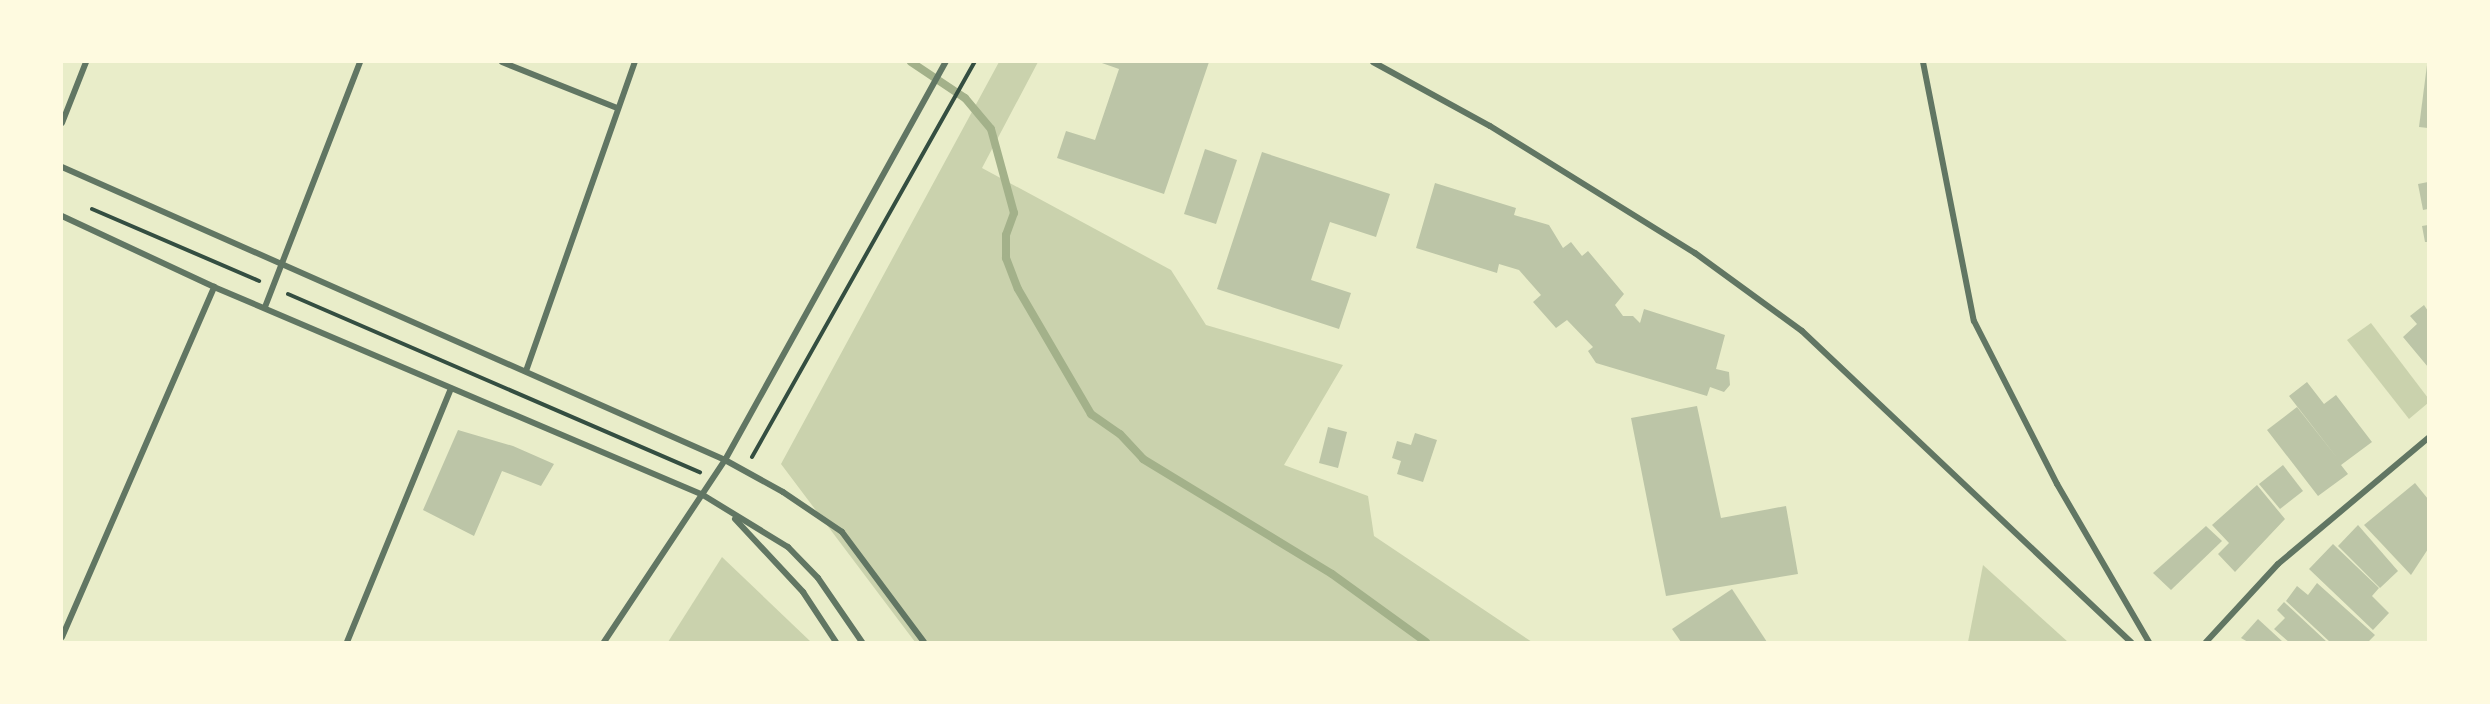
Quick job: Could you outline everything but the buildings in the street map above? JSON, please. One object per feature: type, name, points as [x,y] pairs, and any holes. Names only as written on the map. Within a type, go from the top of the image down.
[{"type":"street","points":[[62,123],[86,62]]},
{"type":"street","points":[[265,308],[360,62]]},
{"type":"street","points":[[502,62],[617,108]]},
{"type":"street","points":[[526,371],[635,62]]},
{"type":"street","points":[[604,642],[725,460],[946,62]]},
{"type":"street","points":[[1373,62],[1491,126],[1695,253],[1802,331],[2131,642]]},
{"type":"street","points":[[1923,62],[1974,321],[2057,484],[2149,642]]},
{"type":"street","points":[[62,167],[725,460],[783,492],[842,532],[924,642]]},
{"type":"street","points":[[62,216],[214,287],[703,495],[730,514],[788,548],[818,578],[862,642]]},
{"type":"street","points":[[62,637],[214,287]]},
{"type":"street","points":[[346,642],[451,389]]},
{"type":"street","points":[[2206,642],[2278,564],[2428,438]]},
{"type":"street","points":[[730,514],[803,592],[836,642]]},
{"type":"path","points":[[744,471],[975,62]]},
{"type":"path","points":[[83,205],[714,478]]},
{"type":"green space","points":[[999,62],[1038,62],[982,168],[1171,270],[1206,325],[1343,365],[1284,465],[1368,496],[1374,536],[1532,642],[915,642],[781,464]]},
{"type":"green space","points":[[2371,323],[2428,398],[2428,403],[2409,419],[2347,340]]},
{"type":"green space","points":[[722,557],[811,642],[668,642]]},
{"type":"green space","points":[[1983,565],[2068,642],[1968,642]]},
{"type":"waterway","points":[[911,62],[965,98],[991,129],[1014,213],[1006,235],[1006,258],[1018,289],[1091,414],[1120,434],[1143,459],[1332,574],[1426,642]]}]
